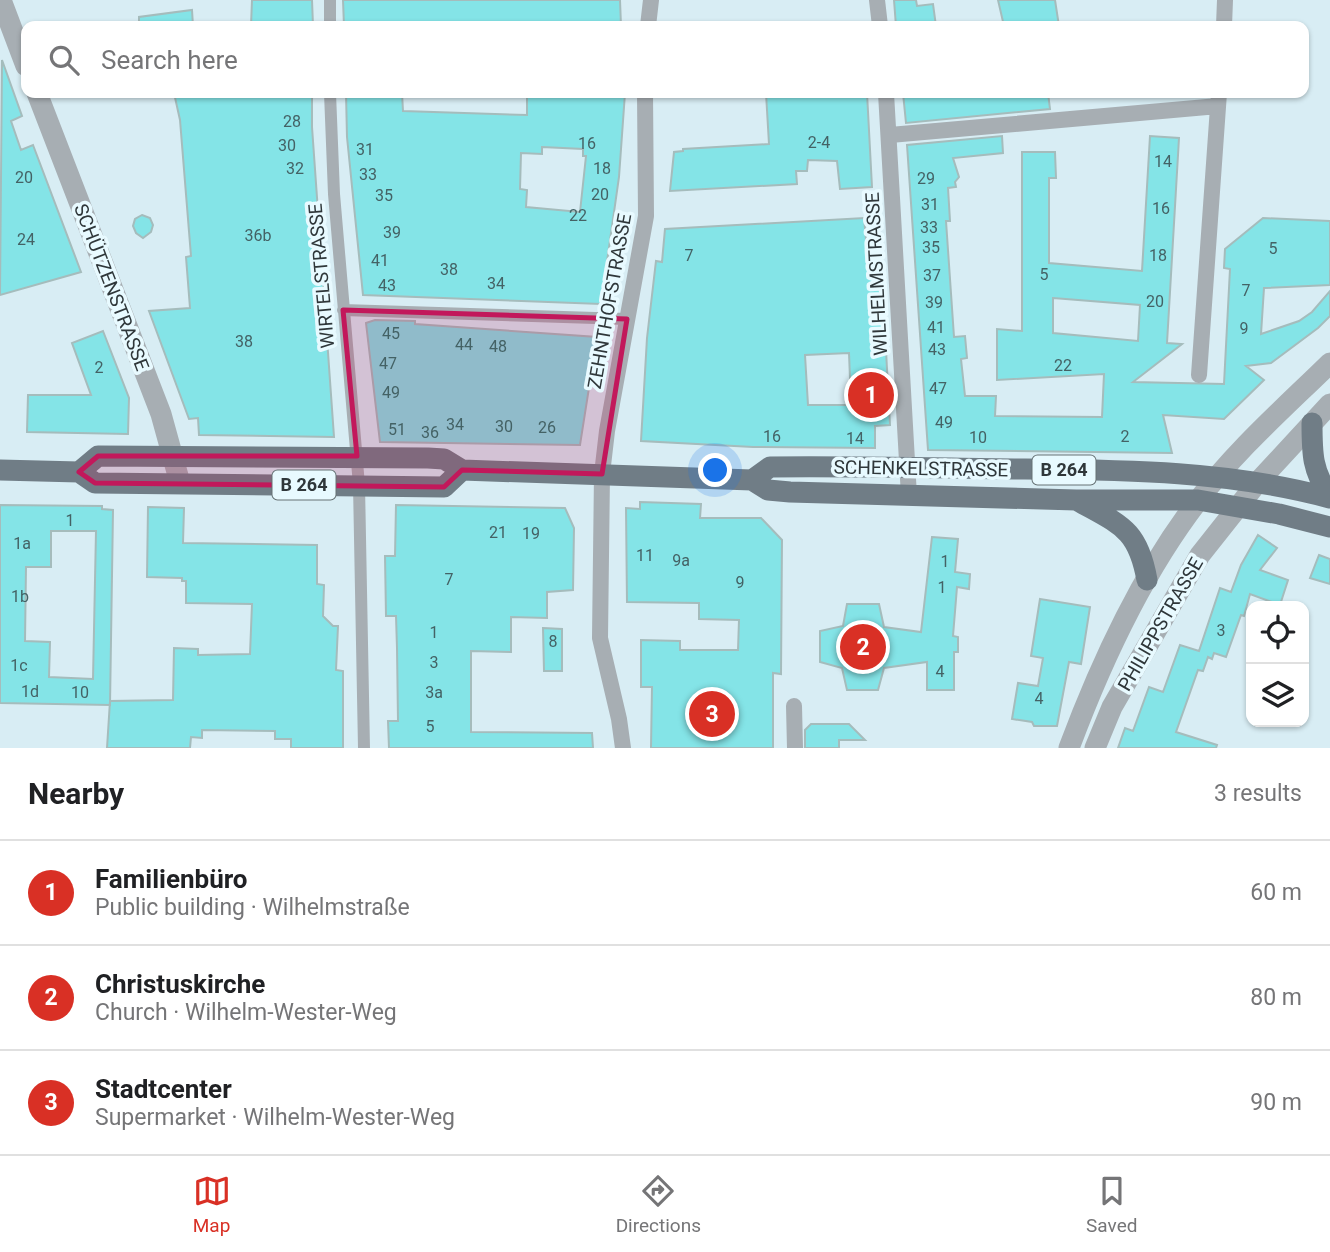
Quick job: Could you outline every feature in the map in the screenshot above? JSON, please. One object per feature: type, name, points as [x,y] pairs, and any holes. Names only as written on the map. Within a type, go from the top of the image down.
[{"type":"main road","points":[[1312,423],[1312,459],[1318,480],[1330,498]]},
{"type":"main road","name":"B 264","points":[[79,472],[98,456],[357,456]]},
{"type":"main road","name":"SCHENKELSTRASSE","points":[[357,456],[444,459],[462,470],[752,480],[768,490],[776,491],[1076,500],[1198,500]]},
{"type":"main road","name":"SCHENKELSTRASSE","points":[[752,480],[769,467],[1154,471],[1219,476]]},
{"type":"main road","name":"B 264","points":[[0,470],[79,472],[95,483],[444,487],[462,470]]},
{"type":"main road","name":"B 264","points":[[1219,476],[1286,487],[1330,498]]},
{"type":"main road","points":[[1076,500],[1112,520],[1133,538],[1143,555],[1147,580]]},
{"type":"main road","name":"B 264","points":[[1198,500],[1330,527]]},
{"type":"street","points":[[1,0],[8,39],[21,58]]},
{"type":"street","points":[[330,0],[330,21]]},
{"type":"street","points":[[648,21],[650,0]]},
{"type":"street","points":[[877,0],[879,21]]},
{"type":"street","points":[[1224,21],[1226,0]]},
{"type":"street","name":"SCHÜTZENSTRASSE","points":[[39,98],[161,414],[180,483]]},
{"type":"street","name":"WIRTELSTRASSE","points":[[330,98],[334,194],[359,485],[364,748]]},
{"type":"street","name":"ZEHNTHOFSTRASSE","points":[[623,748],[600,638],[603,474],[607,430],[646,216],[645,98]]},
{"type":"street","name":"WILHELMSTRASSE","points":[[886,98],[909,496]]},
{"type":"street","points":[[890,135],[1219,99],[1199,375]]},
{"type":"street","points":[[343,310],[627,319]]},
{"type":"street","name":"PHILIPPSTRASSE","points":[[1069,748],[1115,640],[1168,541],[1219,476],[1330,363]]},
{"type":"street","name":"PHILIPPSTRASSE","points":[[1095,748],[1112,708],[1180,587],[1214,534],[1256,483],[1330,404]]},
{"type":"street","points":[[794,706],[795,748]]},
{"type":"highlighted area","points":[[343,310],[627,319],[602,474],[462,470],[444,487],[95,483],[79,472],[98,456],[357,456]]},
{"type":"building","points":[[252,0],[312,0],[313,21],[251,21]]},
{"type":"building","points":[[343,0],[620,0],[621,21],[344,21]]},
{"type":"building","points":[[894,0],[916,0],[917,6],[933,4],[935,21],[896,21]]},
{"type":"building","points":[[998,0],[1055,0],[1058,21],[1003,21]]},
{"type":"building","points":[[192,10],[193,21],[139,21],[139,17]]},
{"type":"building","points":[[2,60],[22,116],[11,121],[21,150],[33,145],[81,272],[0,295]]},
{"type":"building","points":[[175,98],[312,98],[334,437],[199,435],[198,418],[189,419],[149,311],[190,308],[186,257],[191,256],[180,120]]},
{"type":"building","points":[[346,98],[402,98],[403,111],[527,115],[527,98],[625,98],[619,177],[601,304],[363,295],[347,137]],"holes":[[[542,147],[583,149],[583,156],[586,156],[580,212],[526,207],[527,190],[520,189],[521,153],[542,154]]]},
{"type":"building","points":[[766,98],[867,98],[872,187],[840,189],[837,161],[808,160],[807,171],[796,171],[797,184],[670,191],[674,152],[683,149],[769,144]]},
{"type":"building","points":[[904,98],[1049,98],[1050,109],[906,123]]},
{"type":"building","points":[[1002,136],[1003,153],[953,158],[959,177],[955,182],[956,187],[948,188],[950,221],[946,221],[954,337],[965,336],[967,358],[961,359],[965,396],[996,396],[995,416],[1102,417],[1104,374],[997,380],[997,329],[1022,331],[1022,152],[1055,152],[1056,178],[1049,178],[1049,263],[1142,271],[1150,136],[1179,138],[1167,343],[1182,344],[1133,382],[1224,384],[1230,269],[1224,268],[1225,249],[1263,218],[1330,221],[1330,285],[1264,288],[1261,334],[1299,321],[1312,312],[1330,291],[1330,316],[1271,363],[1246,366],[1264,380],[1224,419],[1163,415],[1172,453],[928,450],[907,145]],"holes":[[[1053,298],[1140,305],[1138,341],[1053,333]]]},
{"type":"building","points":[[142,215],[150,218],[153,225],[151,232],[143,238],[136,233],[133,226],[135,219]]},
{"type":"building","points":[[864,218],[866,239],[880,238],[890,425],[875,426],[875,448],[753,447],[641,441],[647,338],[656,261],[662,262],[665,229]],"holes":[[[849,353],[851,405],[808,405],[805,355]]]},
{"type":"building","points":[[375,320],[597,337],[580,445],[380,442],[366,323]]},
{"type":"building","points":[[103,331],[129,398],[128,434],[27,432],[28,395],[91,395],[72,343]]},
{"type":"building","points":[[640,502],[701,504],[700,518],[761,518],[782,540],[781,674],[773,673],[773,748],[651,748],[652,687],[641,687],[641,640],[680,641],[680,650],[738,650],[739,620],[699,619],[699,603],[627,602],[626,508],[640,509]]},
{"type":"building","points":[[0,505],[102,506],[102,509],[113,510],[110,705],[0,703]],"holes":[[[51,531],[96,531],[93,679],[49,677],[50,642],[25,641],[26,567],[51,567]]]},
{"type":"building","points":[[396,505],[565,508],[574,528],[573,590],[547,592],[547,618],[511,617],[511,652],[471,651],[471,732],[592,733],[593,748],[389,748],[388,721],[398,721],[397,648],[396,616],[386,616],[385,556],[395,556]]},
{"type":"building","points":[[148,507],[184,508],[183,543],[317,545],[317,584],[324,585],[323,616],[333,626],[338,626],[336,670],[343,671],[343,748],[291,748],[291,739],[275,739],[275,731],[202,730],[202,738],[191,737],[190,748],[107,748],[110,701],[173,700],[174,648],[198,649],[198,655],[250,654],[252,604],[186,603],[186,581],[182,581],[182,578],[147,577]]},
{"type":"building","points":[[1258,535],[1277,548],[1260,570],[1288,580],[1281,601],[1269,601],[1250,594],[1244,616],[1241,615],[1226,657],[1214,653],[1212,659],[1208,657],[1203,671],[1198,670],[1176,732],[1217,745],[1216,748],[1118,748],[1125,728],[1133,731],[1149,687],[1163,692],[1180,645],[1199,651],[1220,588],[1231,592],[1241,565]]},
{"type":"building","points":[[932,537],[958,539],[955,572],[970,574],[969,589],[957,587],[953,636],[958,637],[958,652],[954,652],[954,690],[927,690],[927,662],[884,668],[878,690],[847,690],[842,668],[820,662],[820,631],[843,626],[847,604],[879,604],[884,627],[921,632]]},
{"type":"building","points":[[1319,555],[1330,559],[1330,584],[1310,578]]},
{"type":"building","points":[[1040,599],[1090,607],[1081,664],[1069,662],[1057,726],[1034,726],[1032,722],[1012,719],[1018,683],[1038,686],[1043,658],[1031,656]]},
{"type":"building","points":[[543,628],[562,629],[562,671],[544,671]]},
{"type":"building","points":[[811,724],[849,724],[865,740],[839,740],[839,748],[805,748],[805,730]]},
{"type":"place","name":"Familienbüro","points":[[871,395]]},
{"type":"place","name":"Christuskirche","points":[[863,647]]},
{"type":"place","name":"Stadtcenter","points":[[712,714]]}]
